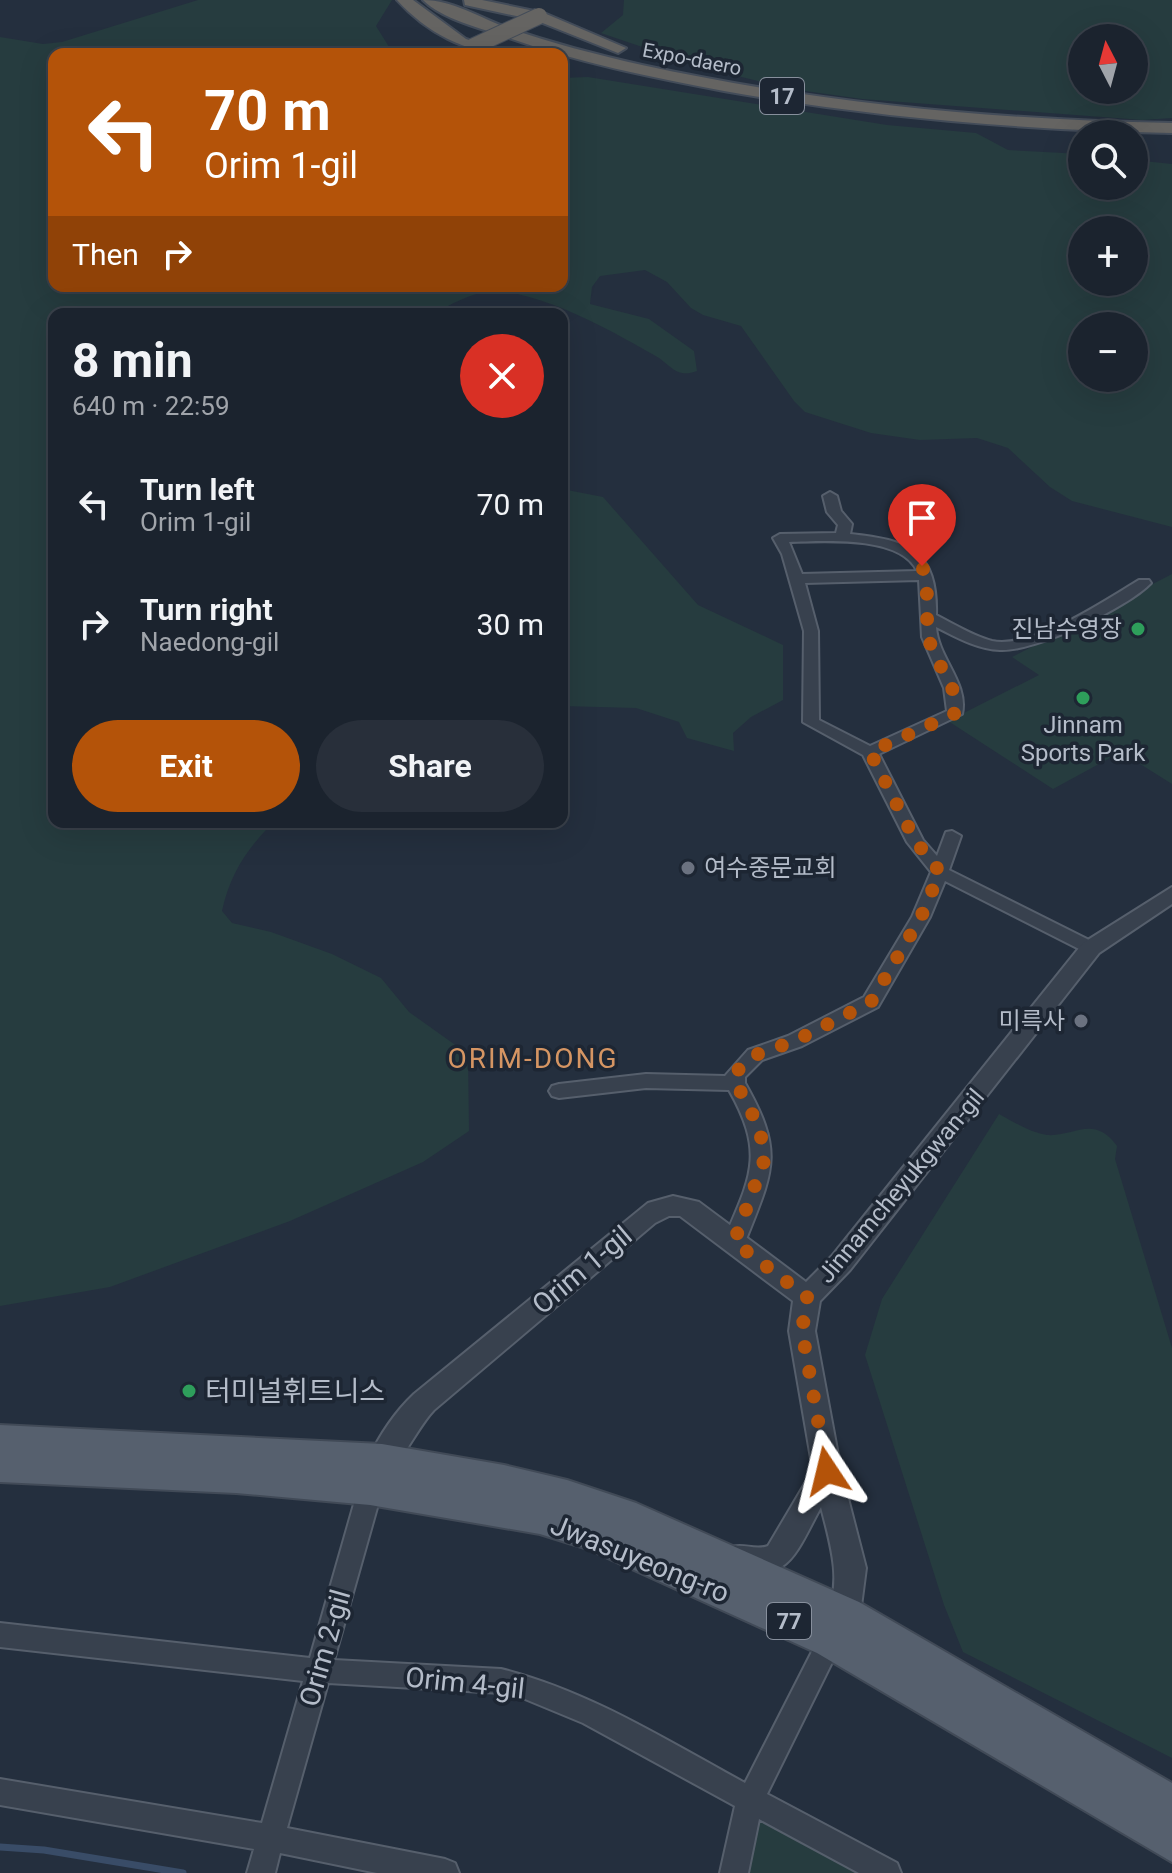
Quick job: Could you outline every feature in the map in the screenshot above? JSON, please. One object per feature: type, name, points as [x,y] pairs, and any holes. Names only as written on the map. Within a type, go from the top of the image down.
[{"type":"highway","points":[[404,0],[476,48]]},
{"type":"highway","name":"Expo-daero","points":[[419,0],[492,32],[543,48]]},
{"type":"highway","name":"Expo-daero","points":[[430,0],[484,24],[560,48]]},
{"type":"highway","points":[[459,0],[539,16],[627,51],[697,72],[918,118]]},
{"type":"highway","points":[[472,47],[549,11],[553,4]]},
{"type":"highway","name":"Expo-daero","points":[[568,50],[740,89],[918,118],[1068,127]]},
{"type":"highway","name":"Expo-daero","points":[[568,56],[735,93],[918,118],[1068,131]]},
{"type":"highway","points":[[568,67],[709,94],[862,116],[918,118]]},
{"type":"highway","name":"17","points":[[1148,131],[1172,128]]},
{"type":"highway","name":"17","points":[[1148,133],[1172,136]]},
{"type":"main road","name":"Jwasuyeong-ro","points":[[0,1440],[239,1464],[504,1481],[567,1496],[623,1515],[1172,1806]]},
{"type":"main road","name":"Jwasuyeong-ro","points":[[0,1466],[239,1464]]},
{"type":"main road","name":"Jwasuyeong-ro","points":[[376,1475],[596,1535],[838,1627],[1172,1841]]},
{"type":"street","points":[[830,496],[834,512],[845,524],[842,537]]},
{"type":"street","points":[[870,752],[954,714],[955,697],[930,644],[929,593],[925,575],[919,562],[904,551],[842,537],[780,538],[789,554],[811,631],[811,722],[870,752],[916,842],[940,872],[1091,948]]},
{"type":"street","points":[[794,579],[925,575]]},
{"type":"street","points":[[928,617],[988,644],[1012,646],[1071,624],[1144,583]]},
{"type":"street","points":[[734,1242],[764,1161],[758,1121],[735,1083],[737,1071],[755,1055],[795,1041],[871,1002],[921,917],[952,836]]},
{"type":"street","name":"Jinnamcheyukgwan-gil","points":[[838,1627],[851,1568],[827,1471],[802,1331],[807,1297],[851,1251],[1091,948],[1172,894]]},
{"type":"street","points":[[559,1091],[646,1081],[735,1083]]},
{"type":"street","name":"Orim 1-gil","points":[[376,1475],[410,1416],[424,1402],[646,1216],[667,1205],[684,1205],[807,1297]]},
{"type":"street","points":[[623,1515],[759,1562],[781,1551],[827,1471]]},
{"type":"street","name":"Orim 2-gil","points":[[261,1873],[376,1475]]},
{"type":"street","points":[[734,1873],[750,1800],[838,1627]]},
{"type":"street","name":"Orim 4-gil","points":[[0,1635],[318,1671],[501,1681],[529,1687],[558,1697],[887,1873]]},
{"type":"street","points":[[0,1792],[271,1838],[445,1873]]},
{"type":"green space","points":[[198,0],[392,0],[376,26],[390,48],[48,48],[48,292],[486,292],[446,308],[48,308],[48,828],[269,828],[241,862],[230,885],[222,911],[232,923],[271,932],[332,954],[381,978],[409,1012],[468,1054],[469,1131],[423,1162],[290,1221],[110,1287],[0,1306],[0,37],[43,44],[62,42]]},
{"type":"green space","points":[[624,0],[1172,0],[1172,118],[1142,120],[862,99],[791,89],[701,67],[601,33],[623,15]]},
{"type":"green space","points":[[588,77],[887,125],[976,133],[1008,150],[1068,153],[1068,200],[1148,200],[1148,161],[1172,164],[1172,527],[1072,501],[1050,487],[1008,448],[977,438],[920,440],[871,433],[805,412],[741,326],[703,315],[691,308],[667,282],[645,270],[600,276],[592,287],[590,304],[649,319],[694,351],[697,371],[678,372],[637,345],[568,311],[568,308],[505,292],[568,292],[568,78]]},
{"type":"green space","points":[[568,490],[603,497],[698,605],[783,645],[783,700],[751,717],[733,733],[734,751],[687,738],[679,722],[636,708],[568,706]]},
{"type":"green space","name":"Jinnam Sports Park","points":[[1172,574],[1172,784],[1121,752],[1053,789],[948,721],[1039,675],[1012,657]]},
{"type":"green space","points":[[999,1114],[1041,1134],[1057,1135],[1084,1129],[1100,1131],[1117,1146],[1115,1159],[1172,1348],[1172,1758],[963,1652],[944,1605],[865,1355],[882,1299]]},
{"type":"green space","points":[[763,1817],[863,1873],[740,1873],[750,1823]]},
{"type":"waterway","points":[[0,1847],[44,1850],[183,1873]]},
{"type":"place","name":"진남수영장","points":[[1138,629]]},
{"type":"place","name":"Jinnam Sports Park","points":[[1083,698]]},
{"type":"place","name":"여수중문교회","points":[[688,868]]},
{"type":"place","name":"미륵사","points":[[1081,1021]]},
{"type":"place","name":"터미널휘트니스","points":[[189,1391]]},
{"type":"district","name":"ORIM-DONG","points":[[533,1058]]},
{"type":"route","points":[[827,1471],[802,1331],[807,1297],[734,1242],[764,1161],[758,1121],[734,1079],[742,1065],[755,1055],[795,1041],[871,1002],[921,917],[940,872],[916,842],[870,752],[954,714],[956,710],[955,697],[930,644],[929,593],[922,566]]}]
